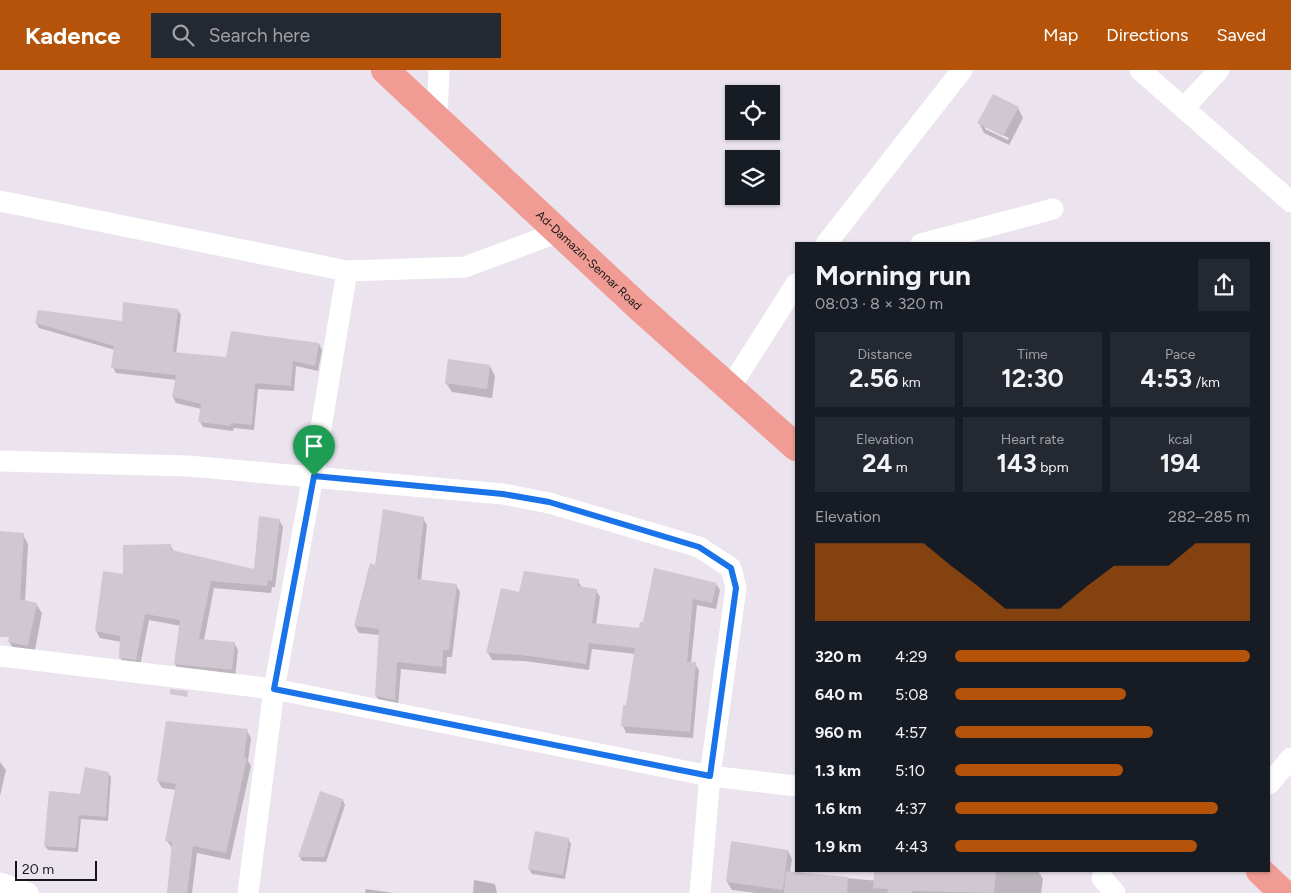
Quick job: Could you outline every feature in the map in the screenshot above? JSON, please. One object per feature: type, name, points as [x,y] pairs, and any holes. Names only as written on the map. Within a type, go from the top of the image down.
[{"type":"highway","name":"Ad-Damazin-Sennar Road","points":[[385,70],[641,309],[731,386],[795,446]]},
{"type":"highway","points":[[1261,872],[1283,893]]},
{"type":"street","points":[[437,118],[439,70]]},
{"type":"street","points":[[828,242],[962,70]]},
{"type":"street","points":[[1140,70],[1291,202]]},
{"type":"street","points":[[1184,108],[1219,70]]},
{"type":"street","points":[[0,201],[347,271],[465,267],[559,232]]},
{"type":"street","points":[[928,242],[1053,209]]},
{"type":"street","points":[[248,893],[274,689],[314,476],[347,271]]},
{"type":"street","points":[[731,386],[795,286]]},
{"type":"street","points":[[0,461],[188,466],[503,494],[549,502],[699,547],[731,568],[736,588],[710,776],[700,893]]},
{"type":"street","points":[[0,656],[274,689],[710,776],[795,786]]},
{"type":"street","points":[[1270,783],[1291,758]]},
{"type":"street","points":[[0,884],[28,893]]},
{"type":"building","points":[[993,94],[1019,107],[1003,136],[977,123]]},
{"type":"building","points":[[123,302],[178,309],[173,352],[226,357],[231,331],[319,343],[315,366],[293,361],[291,386],[255,383],[252,425],[231,423],[231,426],[198,422],[201,404],[172,397],[176,375],[111,368],[114,346],[35,323],[38,310],[122,321]]},
{"type":"building","points":[[448,359],[490,365],[487,389],[445,383]]},
{"type":"building","points":[[383,509],[424,517],[417,579],[457,584],[449,650],[443,650],[442,667],[397,662],[395,700],[375,696],[379,629],[354,626],[370,563],[375,565]]},
{"type":"building","points":[[259,516],[280,519],[272,581],[268,580],[267,586],[211,581],[199,639],[235,642],[232,670],[174,664],[180,620],[145,614],[136,660],[119,658],[120,636],[95,631],[103,571],[123,574],[123,545],[171,544],[171,550],[254,569]]},
{"type":"building","points":[[0,531],[24,533],[20,599],[37,603],[28,646],[8,642],[9,637],[0,637]]},
{"type":"building","points":[[654,568],[717,583],[712,603],[693,599],[687,662],[696,662],[690,732],[621,726],[623,705],[626,705],[635,648],[589,643],[586,664],[521,655],[486,653],[501,588],[519,592],[524,571],[579,579],[578,586],[597,589],[592,623],[639,628],[640,622],[643,622]]},
{"type":"building","points":[[170,689],[188,691],[187,697],[170,694]]},
{"type":"building","points":[[166,721],[248,729],[244,757],[247,758],[226,853],[193,846],[187,893],[167,893],[172,842],[165,841],[176,784],[157,781]]},
{"type":"building","points":[[85,767],[109,772],[106,817],[79,815],[76,848],[44,846],[49,791],[80,794]]},
{"type":"building","points":[[320,791],[343,799],[324,857],[298,857]]},
{"type":"building","points":[[535,831],[569,838],[563,875],[528,869]]},
{"type":"building","points":[[731,841],[788,850],[783,890],[726,882]]},
{"type":"building","points":[[786,871],[848,877],[847,893],[784,893]]},
{"type":"building","points":[[874,872],[996,872],[994,893],[912,891],[911,893],[887,893],[888,889],[873,888]]},
{"type":"route","points":[[314,476],[503,494],[549,502],[699,547],[731,568],[736,588],[710,776],[274,689],[314,476]]}]
